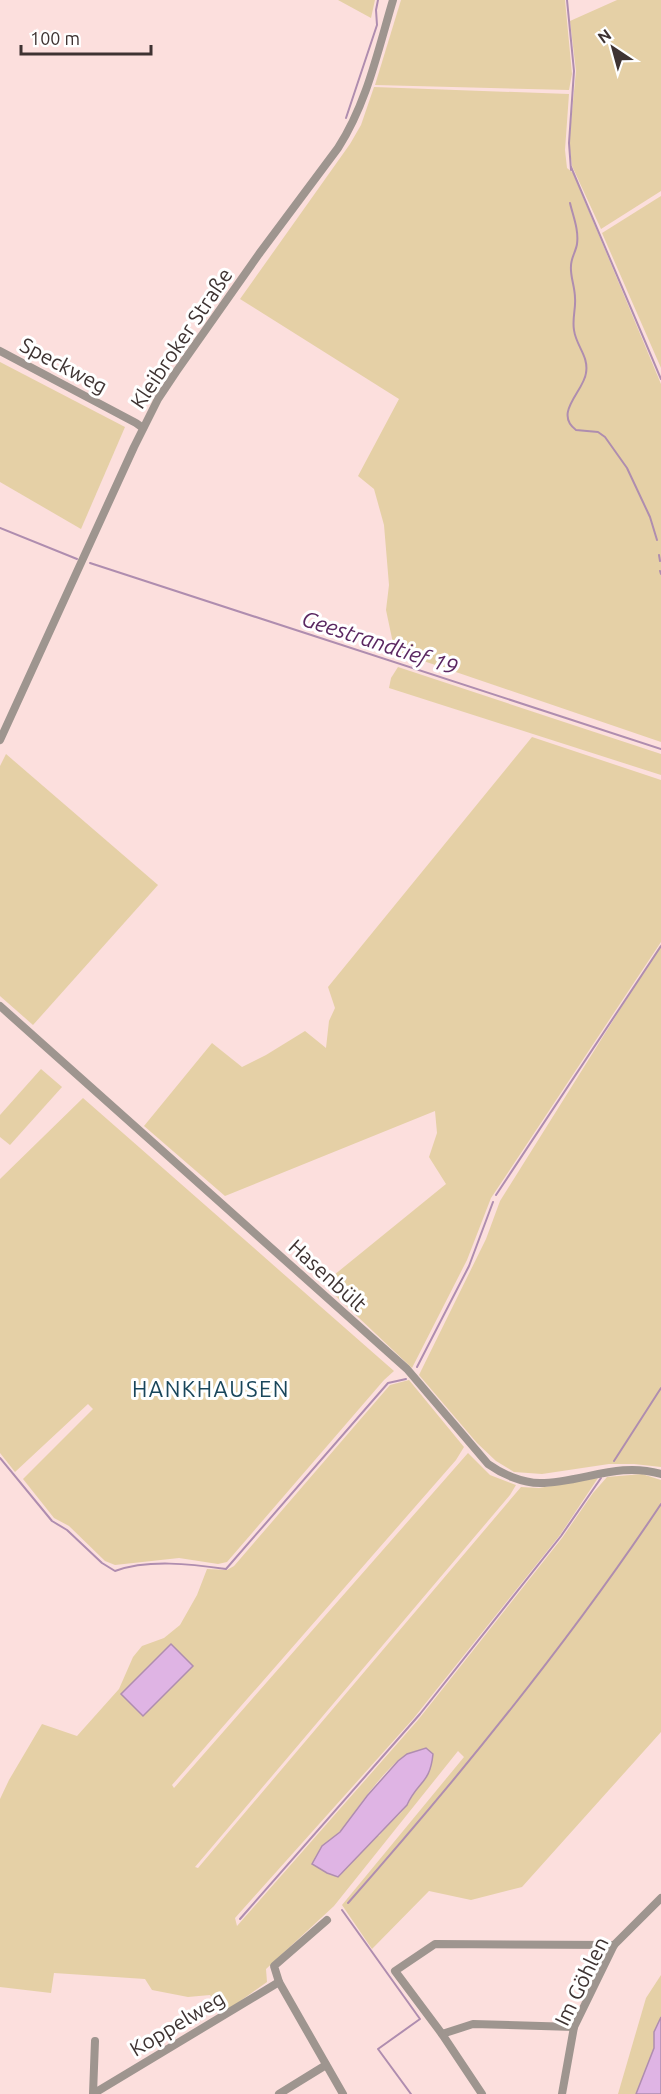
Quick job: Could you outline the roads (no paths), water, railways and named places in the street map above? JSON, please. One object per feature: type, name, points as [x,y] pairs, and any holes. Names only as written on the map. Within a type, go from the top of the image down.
[{"type":"street","name":"Kleibroker Straße","points":[[0,740],[158,399],[352,126],[362,103],[393,0]]},
{"type":"street","name":"Speckweg","points":[[0,351],[143,428]]},
{"type":"street","name":"Hasenbült","points":[[0,1006],[407,1369],[488,1464],[516,1478],[539,1483],[634,1468],[661,1474]]},
{"type":"street","name":"Im Göhlen","points":[[562,2094],[574,2027],[614,1945],[661,1898]]},
{"type":"street","points":[[327,1920],[274,1966],[279,1982],[343,2094]]},
{"type":"street","points":[[482,2094],[442,2034],[395,1971],[435,1944],[614,1945]]},
{"type":"street","name":"Koppelweg","points":[[92,2094],[279,1982]]},
{"type":"street","points":[[442,2034],[473,2024],[574,2027]]},
{"type":"street","points":[[92,2094],[95,2041]]},
{"type":"street","points":[[279,2094],[326,2065]]},
{"type":"waterway","points":[[346,118],[377,25],[378,0]]},
{"type":"waterway","points":[[567,0],[574,71],[569,143],[571,170]]},
{"type":"waterway","points":[[571,167],[661,379]]},
{"type":"waterway","points":[[570,203],[577,239],[571,266],[575,302],[574,326],[575,336],[586,361],[586,373],[568,416],[576,430],[598,432],[605,437],[627,468],[650,517],[657,540]]},
{"type":"waterway","name":"Geestrandtief 19","points":[[0,528],[77,559]]},
{"type":"waterway","points":[[659,555],[660,561]]},
{"type":"waterway","name":"Geestrandtief 19","points":[[90,563],[661,749]]},
{"type":"waterway","points":[[496,1195],[661,946]]},
{"type":"waterway","points":[[417,1367],[469,1266],[493,1202]]},
{"type":"waterway","points":[[0,1458],[52,1521],[67,1530],[102,1563],[115,1571],[155,1564],[184,1564],[226,1569],[388,1383],[406,1379]]},
{"type":"waterway","points":[[614,1461],[661,1388]]},
{"type":"waterway","points":[[240,1919],[420,1714],[561,1536],[601,1478]]},
{"type":"waterway","points":[[348,1903],[511,1709],[588,1608],[661,1504]]},
{"type":"waterway","points":[[342,1910],[420,2019],[378,2049],[411,2094]]},
{"type":"district","name":"HANKHAUSEN","points":[[211,1388]]}]
